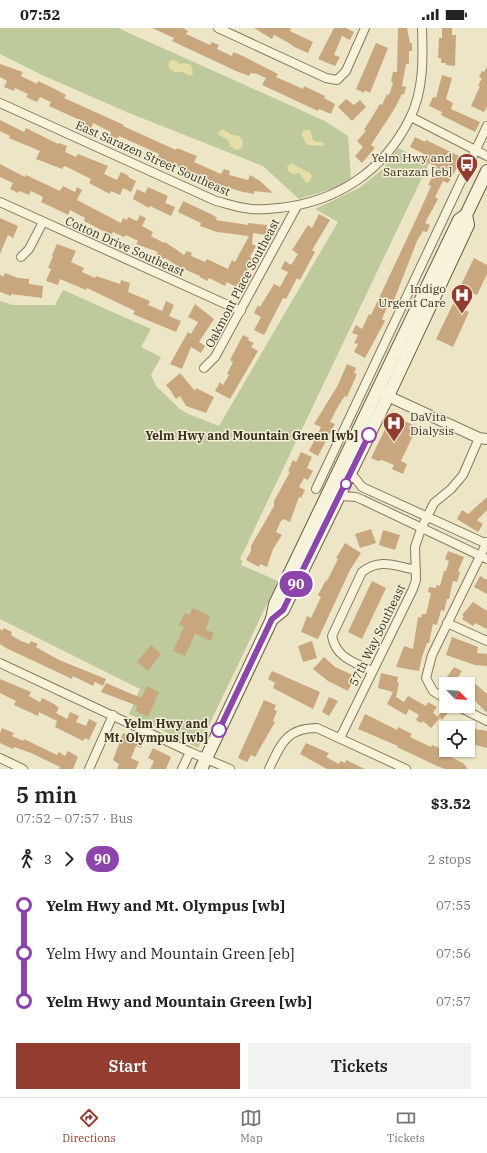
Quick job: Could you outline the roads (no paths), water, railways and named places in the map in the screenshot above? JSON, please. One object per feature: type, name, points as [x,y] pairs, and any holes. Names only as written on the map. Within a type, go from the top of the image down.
[{"type":"main road","points":[[203,764],[272,619],[275,604],[468,225],[466,215],[487,171]]},
{"type":"main road","points":[[272,619],[283,610],[340,496],[351,473],[383,394]]},
{"type":"street","points":[[218,28],[326,78],[337,80],[346,71],[365,28]]},
{"type":"street","name":"East Sarazen Street Southeast","points":[[0,103],[216,201],[253,210],[297,206],[307,204],[350,186],[367,174],[396,140],[411,117],[420,84],[424,58],[422,28]]},
{"type":"street","points":[[411,117],[487,156]]},
{"type":"street","points":[[316,489],[487,126]]},
{"type":"street","name":"Cotton Drive Southeast","points":[[0,202],[241,311]]},
{"type":"street","name":"Oakmont Place Southeast","points":[[204,368],[215,357],[297,206]]},
{"type":"street","points":[[21,258],[29,249],[43,222]]},
{"type":"street","points":[[383,394],[483,438],[487,446]]},
{"type":"street","name":"57th Way Southeast","points":[[340,738],[413,589],[416,570],[415,548],[421,529],[434,503],[459,481],[483,438]]},
{"type":"street","points":[[351,473],[362,487],[487,544],[484,557],[447,623],[432,655],[426,678],[433,691],[439,695]]},
{"type":"street","points":[[340,496],[363,500],[421,529],[484,557]]},
{"type":"street","points":[[372,672],[340,655],[334,646],[332,636],[362,572],[370,566],[378,563],[416,570]]},
{"type":"street","points":[[447,623],[487,641]]},
{"type":"street","points":[[0,663],[190,752],[203,764],[230,769]]},
{"type":"street","points":[[471,713],[487,721]]},
{"type":"street","points":[[89,769],[113,715]]},
{"type":"street","points":[[269,769],[282,743],[292,732],[304,728],[317,728],[406,769]]},
{"type":"street","points":[[182,769],[190,752]]},
{"type":"street","points":[[0,758],[23,769]]},
{"type":"place","name":"Yelm Hwy and Sarazan [eb]","points":[[467,184]]},
{"type":"place","name":"Indigo Urgent Care","points":[[462,314]]},
{"type":"place","name":"Yelm Hwy and Mountain Green [wb]","points":[[369,435]]},
{"type":"place","name":"DaVita Dialysis","points":[[394,442]]},
{"type":"place","name":"Yelm Hwy and Mt. Olympus [wb]","points":[[219,730]]}]
